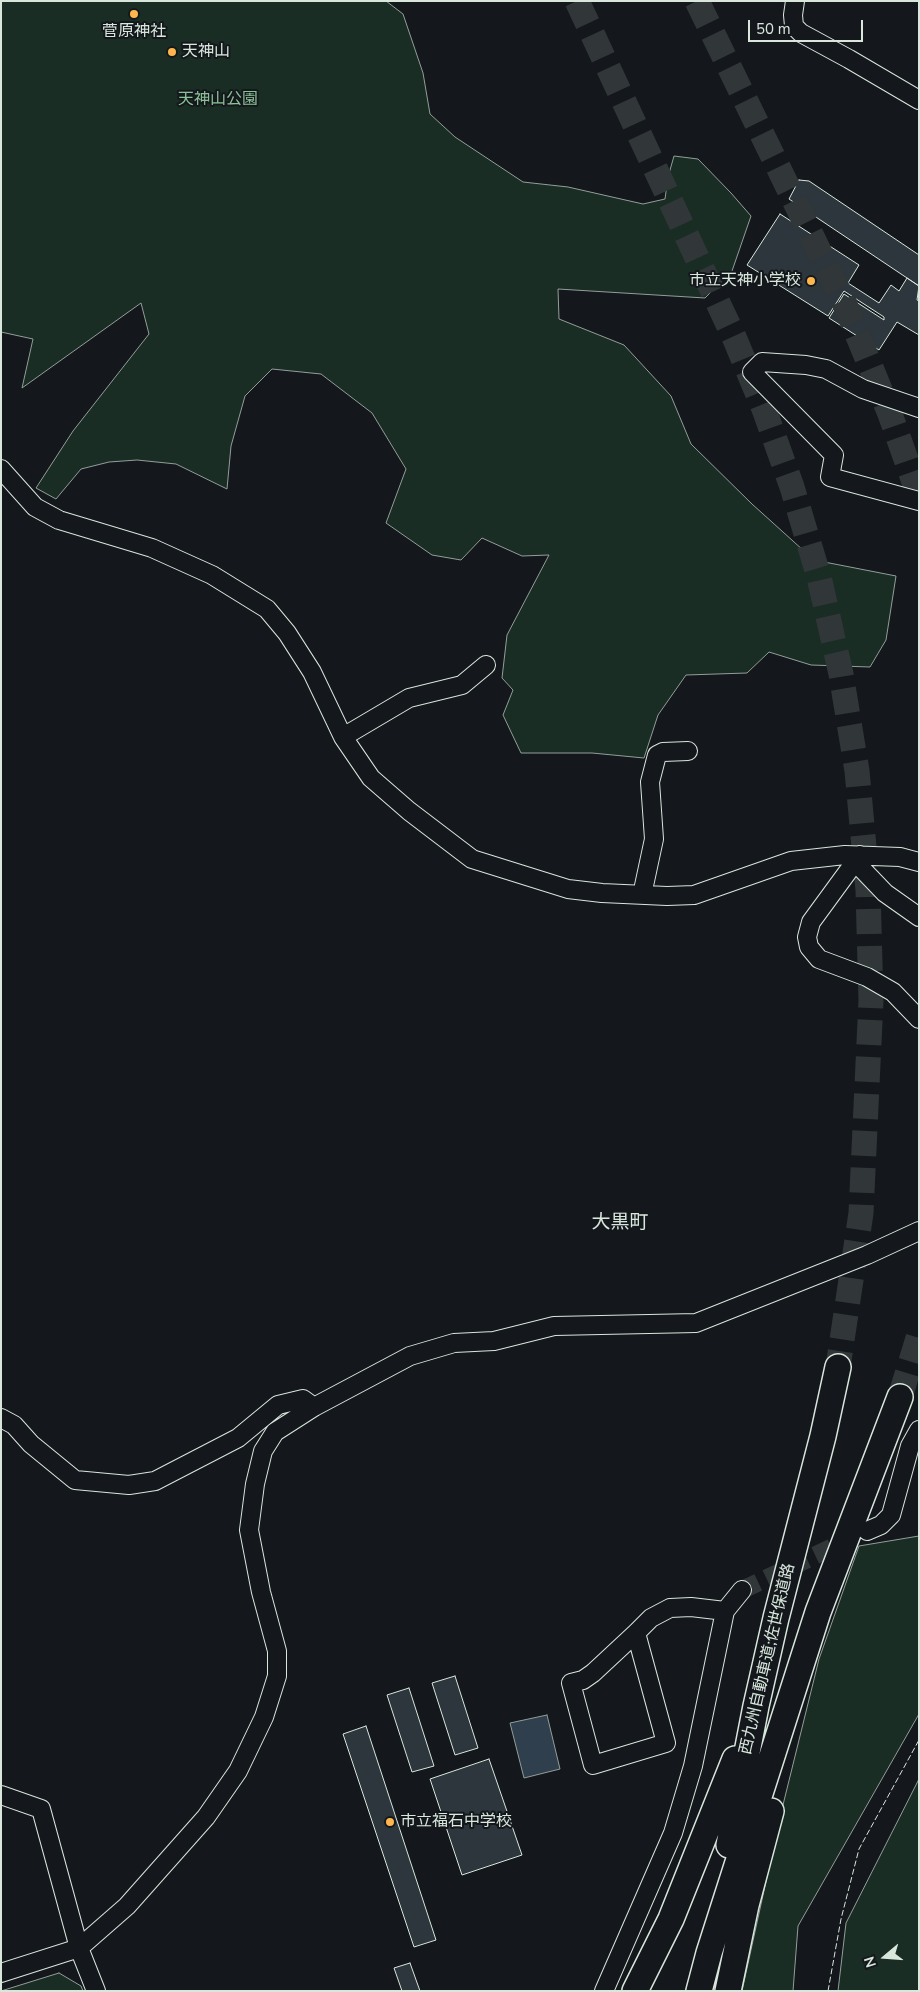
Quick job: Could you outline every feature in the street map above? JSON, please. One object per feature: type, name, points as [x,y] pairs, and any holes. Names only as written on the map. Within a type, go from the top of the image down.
[{"type":"highway","name":"西九州自動車道;佐世保道路","points":[[709,1953],[756,1706],[778,1608],[823,1436],[838,1367]]},
{"type":"highway","name":"西九州自動車道;佐世保道路","points":[[699,1991],[709,1953],[818,1612],[900,1397]]},
{"type":"highway","points":[[635,1991],[671,1919],[756,1706]]},
{"type":"highway","points":[[728,1991],[746,1905],[774,1800],[785,1715]]},
{"type":"street","points":[[795,1],[794,26],[801,33],[849,58],[919,100]]},
{"type":"street","points":[[919,408],[863,389],[826,369],[806,365],[762,362],[752,372],[834,455],[830,477],[919,501]]},
{"type":"street","points":[[1,469],[35,507],[59,520],[152,548],[212,575],[267,609],[287,633],[312,672],[343,737],[371,778],[409,811],[472,859],[517,875],[568,889],[642,895],[694,895],[791,861],[860,855],[900,857],[919,862]]},
{"type":"street","points":[[343,737],[409,698],[462,685],[486,665]]},
{"type":"street","points":[[642,895],[654,839],[650,782],[657,755],[662,752],[688,751]]},
{"type":"street","points":[[860,855],[862,869],[885,893],[919,917]]},
{"type":"street","points":[[860,855],[811,922],[807,937],[808,947],[819,960],[867,977],[893,992],[919,1018]]},
{"type":"street","points":[[1,1973],[79,1948],[127,1906],[206,1817],[238,1771],[264,1717],[277,1676],[277,1651],[261,1592],[249,1530],[255,1484],[264,1451],[275,1432],[314,1407],[410,1356],[454,1343],[494,1341],[554,1326],[696,1323],[867,1255],[919,1231]]},
{"type":"street","points":[[1,1418],[14,1425],[31,1444],[75,1480],[129,1484],[155,1481],[238,1438],[278,1405],[303,1399],[314,1407]]},
{"type":"street","points":[[867,1531],[881,1525],[891,1515],[910,1446],[919,1430]]},
{"type":"street","points":[[604,1991],[673,1833],[694,1766],[725,1612],[742,1590]]},
{"type":"street","points":[[636,1633],[666,1743],[593,1765],[571,1683],[583,1680],[593,1673],[652,1618],[670,1608],[691,1607],[725,1612]]},
{"type":"street","points":[[1,1795],[41,1809],[79,1948],[96,1991]]},
{"type":"green space","name":"天神山公園","points":[[1,1],[386,1],[403,14],[423,73],[430,114],[455,137],[523,182],[568,187],[643,204],[665,199],[668,177],[674,156],[698,159],[751,216],[732,271],[705,298],[558,289],[559,319],[624,345],[671,396],[691,444],[752,504],[814,560],[896,576],[886,640],[870,667],[811,665],[769,652],[747,673],[686,675],[658,715],[644,758],[592,753],[521,753],[503,715],[513,690],[502,678],[507,635],[549,555],[522,556],[482,538],[461,560],[432,555],[386,523],[406,469],[372,413],[321,374],[272,369],[245,396],[231,446],[227,489],[176,464],[137,460],[109,462],[81,469],[56,499],[36,488],[73,431],[149,334],[141,303],[22,388],[33,339],[1,332]]},
{"type":"green space","points":[[919,1536],[919,1714],[798,1926],[793,1991],[742,1991],[781,1813],[819,1659],[859,1546]]},
{"type":"green space","points":[[919,1779],[919,1991],[838,1991],[846,1923]]},
{"type":"green space","points":[[59,1973],[81,1986],[83,1991],[1,1991]]},
{"type":"water","points":[[547,1715],[560,1769],[524,1778],[510,1723]]},
{"type":"building","points":[[799,180],[809,181],[919,255],[919,286],[789,199]]},
{"type":"building","name":"市立天神小学校","points":[[780,214],[859,265],[848,283],[879,303],[891,285],[899,291],[907,278],[919,286],[917,300],[919,301],[919,335],[897,322],[879,350],[829,318],[844,294],[884,320],[884,317],[844,291],[828,316],[747,265]]},
{"type":"building","points":[[455,1676],[478,1748],[455,1755],[432,1683]]},
{"type":"building","points":[[409,1688],[434,1766],[412,1772],[387,1695]]},
{"type":"building","points":[[366,1726],[436,1940],[414,1947],[343,1734]]},
{"type":"building","points":[[489,1759],[522,1855],[462,1875],[430,1779]]},
{"type":"building","points":[[410,1963],[420,1991],[402,1991],[394,1968]]},
{"type":"tunnel","points":[[577,1],[734,337],[764,409],[792,487],[819,577],[841,674],[857,771],[868,890],[871,1000],[861,1213],[838,1367]]},
{"type":"tunnel","points":[[697,1],[844,302],[890,414],[919,496]]},
{"type":"tunnel","points":[[900,1397],[919,1335]]},
{"type":"tunnel","points":[[742,1590],[850,1539]]},
{"type":"fence","points":[[828,1991],[841,1919],[859,1849],[919,1740]]},
{"type":"place","name":"菅原神社","points":[[134,14]]},
{"type":"place","name":"天神山","points":[[172,52]]},
{"type":"place","name":"市立天神小学校","points":[[811,281]]},
{"type":"place","name":"市立福石中学校","points":[[390,1822]]},
{"type":"district","name":"大黒町","points":[[620,1223]]}]
